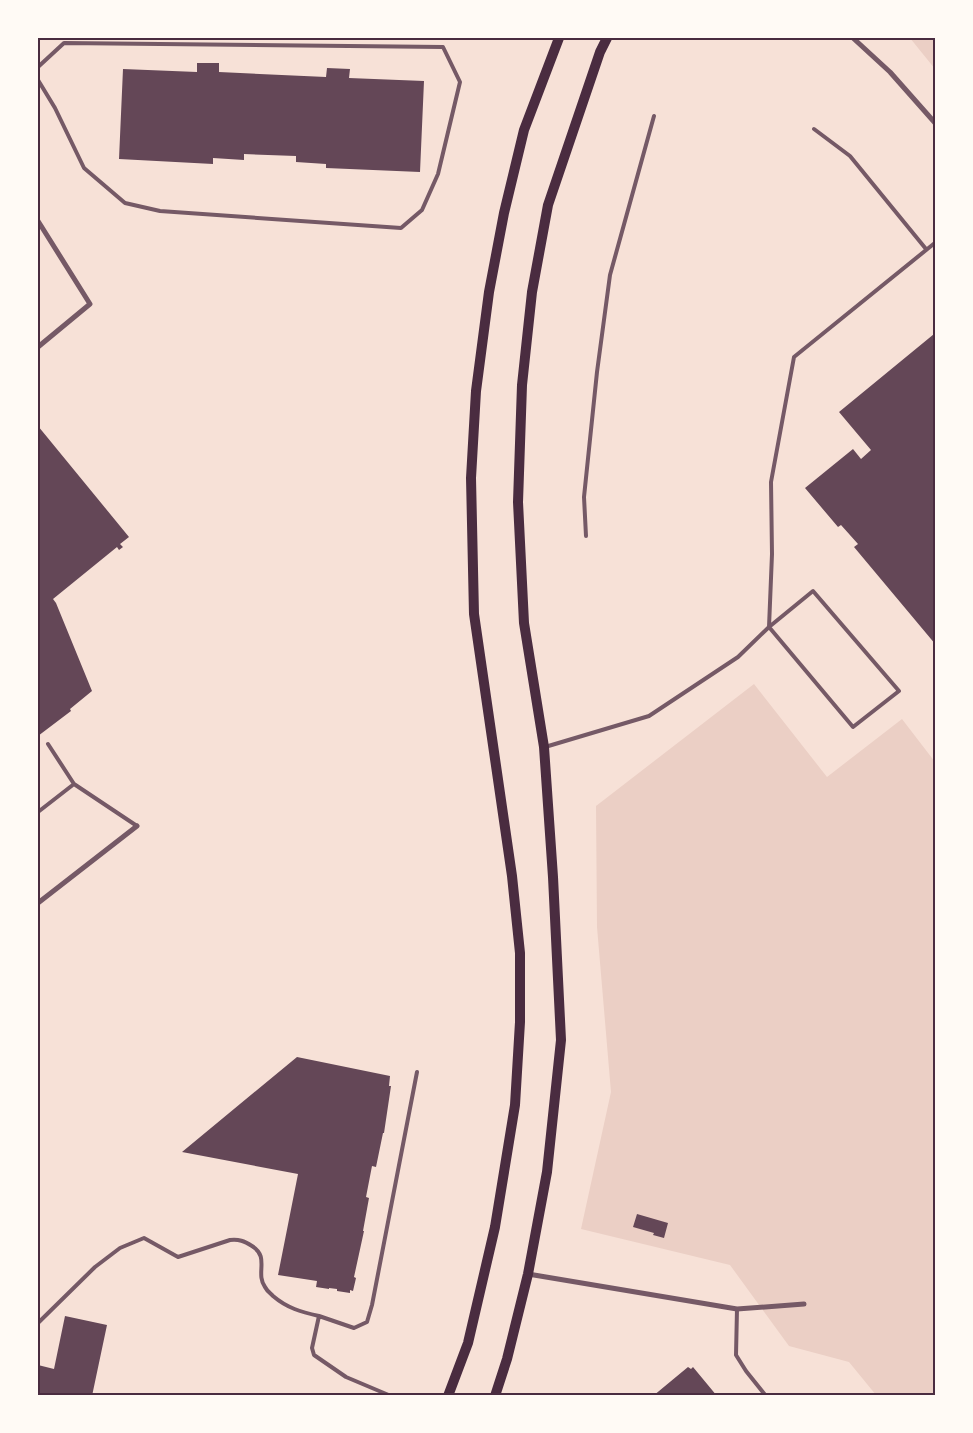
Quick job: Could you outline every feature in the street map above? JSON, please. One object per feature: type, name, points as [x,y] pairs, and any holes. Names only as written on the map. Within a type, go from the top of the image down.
[{"type":"main road","points":[[448,1396],[468,1343],[496,1227],[515,1105],[520,1022],[520,953],[512,876],[474,614],[471,478],[476,390],[489,292],[504,214],[524,130],[559,38]]},
{"type":"main road","points":[[495,1396],[507,1358],[528,1274],[547,1172],[561,1040],[544,747],[524,623],[518,502],[522,385],[532,292],[548,205],[600,52],[607,38]]},
{"type":"street","points":[[853,38],[890,72],[936,124]]},
{"type":"street","points":[[38,221],[90,304],[38,347]]},
{"type":"street","points":[[38,903],[137,826]]},
{"type":"street","points":[[528,1274],[736,1309],[804,1304]]},
{"type":"lane","points":[[38,67],[64,42],[443,47],[460,82],[438,174],[422,210],[401,228],[160,211],[125,204],[84,168],[55,108],[38,80]]},
{"type":"lane","points":[[586,536],[584,497],[597,372],[610,275],[654,116]]},
{"type":"lane","points":[[814,129],[850,156],[926,249]]},
{"type":"lane","points":[[544,747],[649,716],[738,657],[769,627],[813,591],[899,691],[853,727],[769,627],[772,554],[771,482],[794,357],[936,242]]},
{"type":"lane","points":[[48,744],[74,784],[137,826]]},
{"type":"lane","points":[[38,812],[74,784]]},
{"type":"lane","points":[[38,1323],[96,1267],[120,1248],[144,1238],[178,1257],[230,1240],[245,1241],[257,1249],[262,1258],[262,1281],[265,1289],[283,1304],[298,1311],[354,1328],[367,1322],[372,1305],[417,1072]]},
{"type":"lane","points":[[736,1309],[736,1355],[766,1396]]},
{"type":"lane","points":[[319,1316],[312,1348],[314,1355],[346,1378],[390,1396]]},
{"type":"shaded area","points":[[910,38],[935,38],[935,69]]},
{"type":"shaded area","points":[[754,684],[827,777],[902,719],[935,762],[935,1395],[876,1395],[849,1362],[789,1346],[730,1265],[581,1229],[611,1092],[597,927],[596,806]]},
{"type":"building","points":[[197,63],[219,63],[219,72],[326,77],[327,68],[350,69],[349,78],[424,81],[420,172],[326,168],[326,164],[296,162],[296,156],[244,154],[244,160],[213,158],[213,164],[119,159],[123,69],[197,72]]},
{"type":"building","points":[[934,334],[936,336],[936,645],[854,547],[858,544],[841,525],[838,527],[805,488],[853,449],[861,459],[871,450],[839,412]]},
{"type":"building","points":[[38,426],[129,537],[120,544],[123,547],[119,550],[117,547],[53,599],[92,691],[70,709],[71,711],[38,736]]},
{"type":"building","points":[[297,1057],[390,1076],[389,1086],[391,1086],[384,1133],[376,1167],[372,1166],[366,1197],[369,1198],[364,1231],[354,1277],[356,1278],[353,1291],[350,1290],[350,1293],[337,1291],[337,1289],[316,1287],[317,1281],[278,1275],[298,1174],[182,1152]]},
{"type":"building","points":[[637,1214],[668,1223],[664,1238],[633,1227]]},
{"type":"building","points":[[65,1316],[107,1325],[92,1396],[38,1396],[38,1365],[54,1369]]},
{"type":"building","points":[[688,1367],[691,1369],[693,1367],[717,1396],[653,1396]]}]
